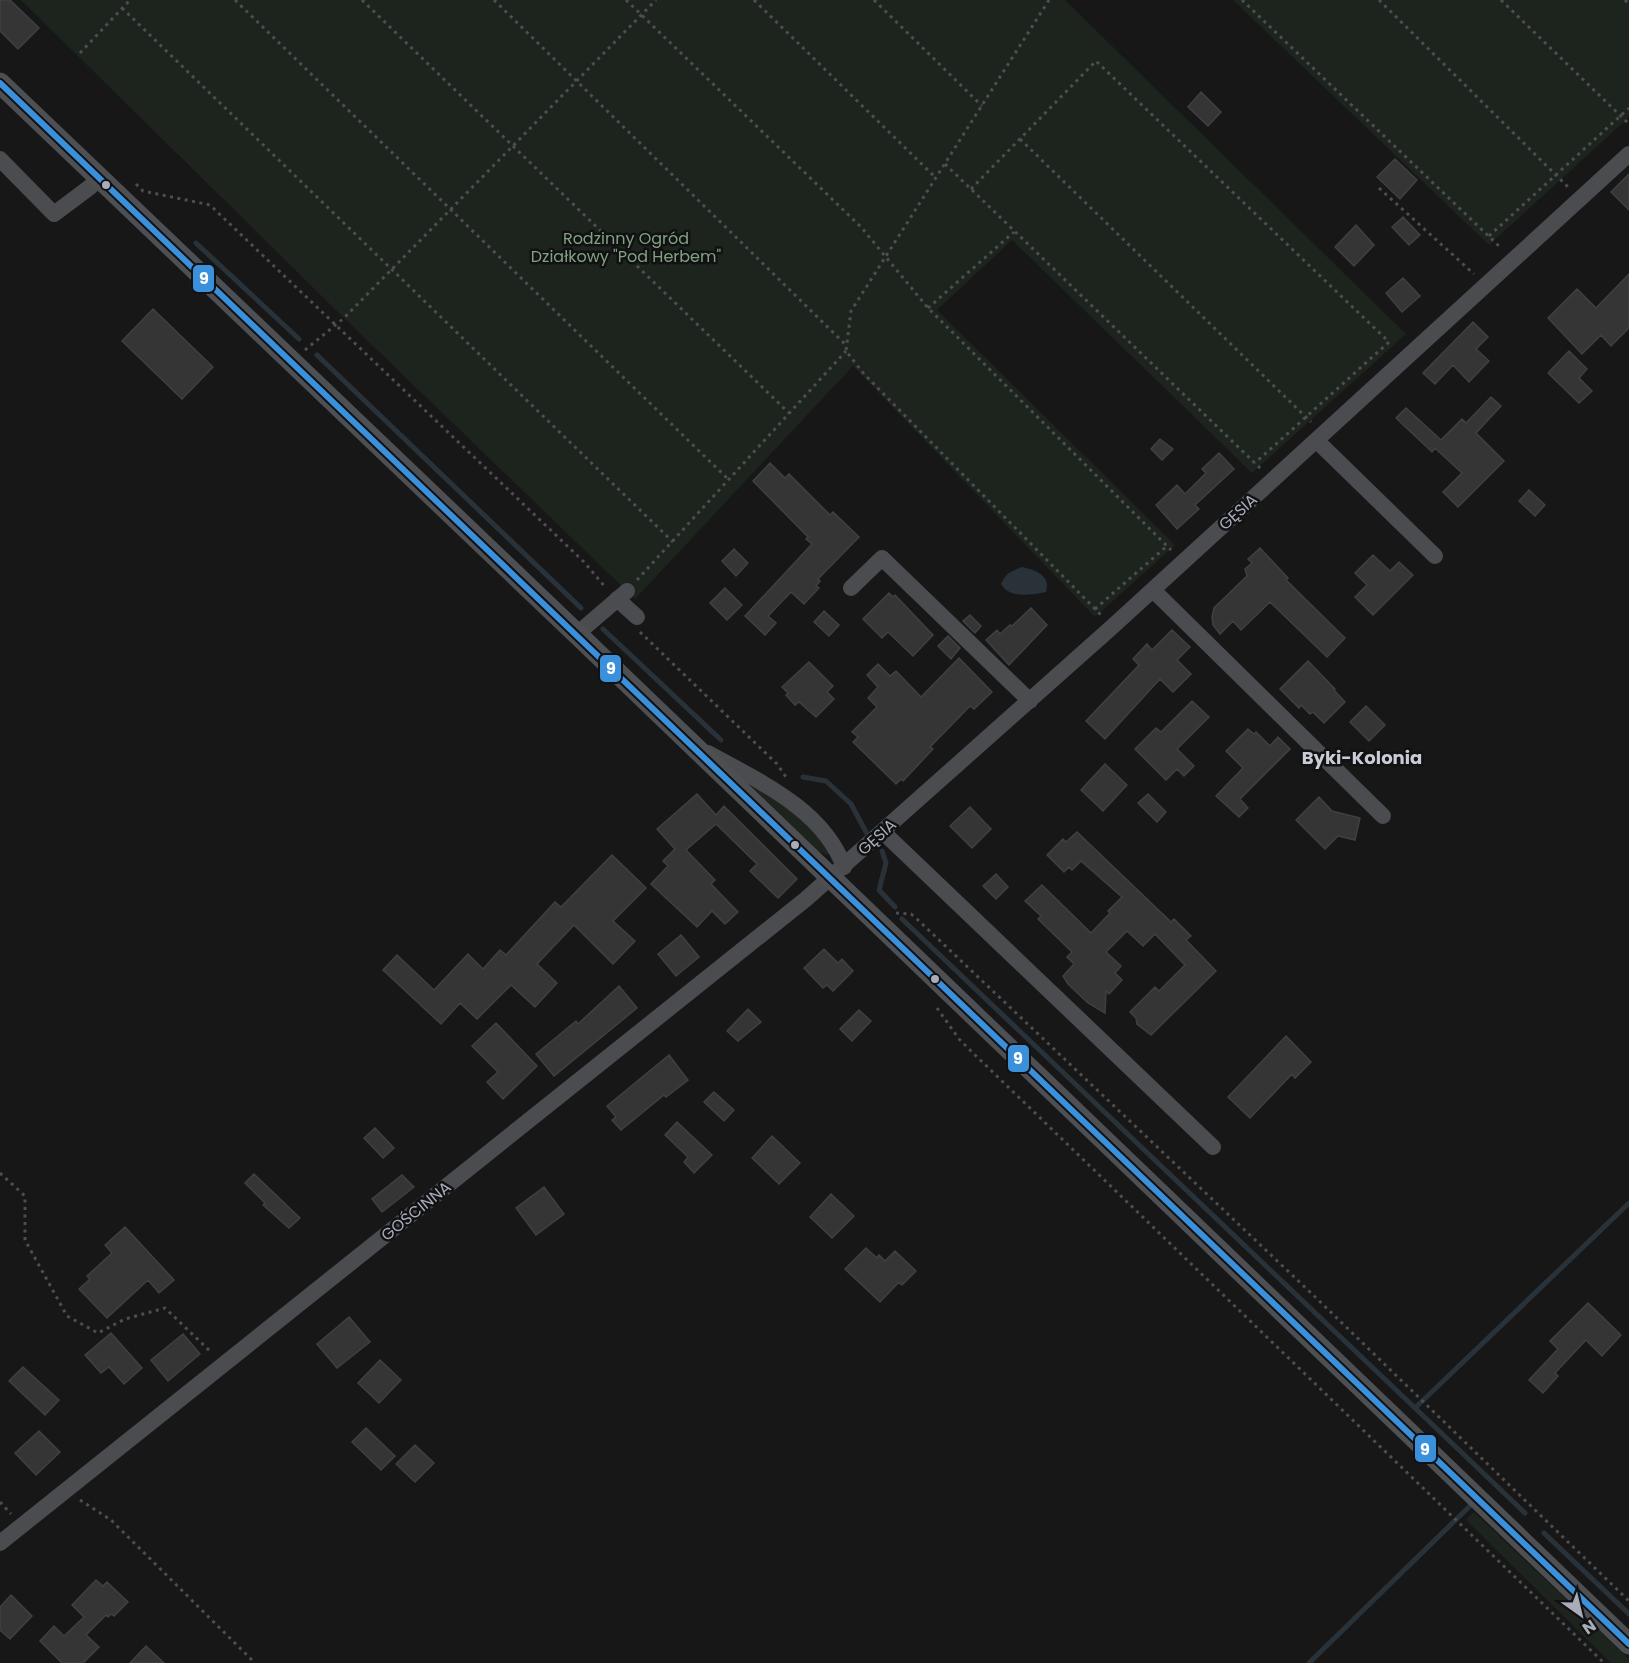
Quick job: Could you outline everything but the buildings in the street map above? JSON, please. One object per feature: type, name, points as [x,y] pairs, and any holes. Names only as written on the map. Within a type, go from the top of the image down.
[{"type":"main road","points":[[0,83],[693,745],[838,872],[1468,1490],[1629,1644]]},
{"type":"street","name":"GĘSIA","points":[[838,872],[1153,590],[1629,154]]},
{"type":"street","points":[[0,159],[54,214],[99,178]]},
{"type":"street","points":[[1320,438],[1435,555]]},
{"type":"street","points":[[850,588],[882,558],[1030,701]]},
{"type":"street","points":[[1153,590],[1383,816]]},
{"type":"street","points":[[577,633],[622,595],[637,617]]},
{"type":"street","points":[[693,745],[767,786],[798,807],[831,839],[838,872]]},
{"type":"street","points":[[883,832],[1213,1147]]},
{"type":"street","name":"GOŚCINNA","points":[[0,1543],[838,872]]},
{"type":"path","points":[[80,52],[130,0]]},
{"type":"path","points":[[235,0],[729,480]]},
{"type":"path","points":[[362,0],[789,413]]},
{"type":"path","points":[[494,0],[846,345]]},
{"type":"path","points":[[626,0],[861,227],[928,308],[1183,562]]},
{"type":"path","points":[[290,362],[344,318],[656,0]]},
{"type":"path","points":[[754,0],[936,178]]},
{"type":"path","points":[[874,0],[982,106]]},
{"type":"path","points":[[1050,0],[851,311],[846,351],[864,374],[1112,627]]},
{"type":"path","points":[[1242,0],[1494,240]]},
{"type":"path","points":[[1379,0],[1561,179]]},
{"type":"path","points":[[1501,0],[1629,124]]},
{"type":"path","points":[[1625,0],[1629,4]]},
{"type":"path","points":[[122,8],[673,542]]},
{"type":"path","points":[[971,189],[1096,61],[1389,342],[1255,463]]},
{"type":"path","points":[[1489,236],[1629,108]]},
{"type":"path","points":[[1020,139],[1306,417],[1320,438]]},
{"type":"path","points":[[945,164],[1273,480]]},
{"type":"path","points":[[129,177],[143,191],[210,206],[336,323],[584,562],[622,595],[846,351]]},
{"type":"path","points":[[1379,188],[1486,285]]},
{"type":"path","points":[[928,308],[1015,231]]},
{"type":"path","points":[[1095,609],[1167,546]]},
{"type":"path","points":[[637,617],[639,629],[643,634],[777,764],[789,781]]},
{"type":"path","points":[[889,913],[911,914],[1027,1021],[1629,1601]]},
{"type":"path","points":[[0,1173],[25,1196],[25,1240],[67,1316],[98,1333],[125,1319],[165,1308],[224,1365]]},
{"type":"path","points":[[66,1491],[111,1520],[255,1663]]},
{"type":"path","points":[[1451,1514],[1604,1663]]},
{"type":"green space","name":"Rodzinny Ogród Działkowy \"Pod Herbem\"","points":[[21,0],[1065,0],[1406,334],[1252,473],[1012,240],[937,310],[1175,545],[1095,617],[853,366],[635,599],[344,318]]},
{"type":"green space","points":[[1233,0],[1629,0],[1629,117],[1489,245]]},
{"type":"green space","points":[[752,785],[798,813],[832,854],[826,855],[817,850]]},
{"type":"green space","points":[[1474,1512],[1629,1659],[1629,1663],[1611,1663],[1466,1520]]},
{"type":"shaded area","points":[[1022,567],[1044,577],[1046,592],[1021,595],[1005,589],[1001,584],[1005,577]]},
{"type":"waterway","points":[[196,243],[299,339]]},
{"type":"waterway","points":[[317,355],[581,608]]},
{"type":"waterway","points":[[603,629],[721,740]]},
{"type":"waterway","points":[[803,777],[826,781],[851,804],[866,832]]},
{"type":"waterway","points":[[882,851],[886,863],[879,890],[895,907]]},
{"type":"waterway","points":[[902,919],[1415,1408]]},
{"type":"waterway","points":[[1525,1513],[1415,1408],[1629,1203]]},
{"type":"waterway","points":[[1309,1663],[1475,1501]]},
{"type":"waterway","points":[[1544,1533],[1629,1614]]},
{"type":"transit line","name":"9","points":[[0,83],[1629,1644]]},
{"type":"district","name":"Byki-Kolonia","points":[[1362,757]]}]
